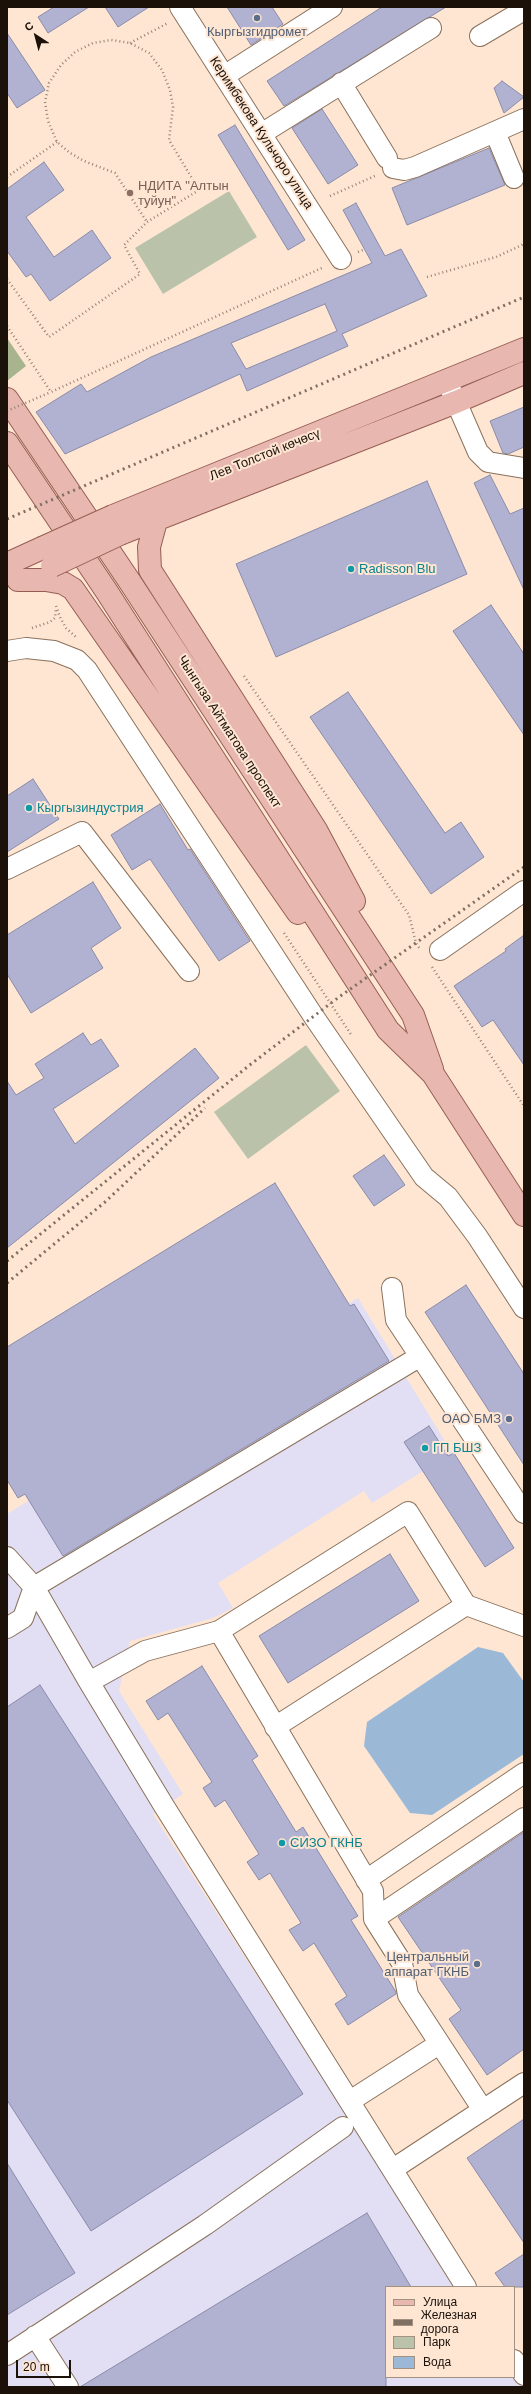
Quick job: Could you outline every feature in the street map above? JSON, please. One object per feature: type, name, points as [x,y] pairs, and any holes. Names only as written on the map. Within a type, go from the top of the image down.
[{"type":"main road","name":"Лев Толстой көчөсү","points":[[11,576],[47,557],[118,525],[447,381],[524,349]]},
{"type":"main road","name":"Лев Толстой көчөсү","points":[[118,525],[156,521],[456,402],[524,373]]},
{"type":"main road","name":"Чынгыза Айтматова проспект","points":[[7,399],[128,579],[367,942],[413,1015],[433,1074]]},
{"type":"main road","name":"Чынгыза Айтматова проспект","points":[[7,443],[107,592],[388,1030],[433,1074],[524,1215]]},
{"type":"main road","points":[[156,521],[149,547],[150,570],[316,830],[352,895],[367,942]]},
{"type":"main road","points":[[11,576],[63,583],[73,589],[306,925],[343,958]]},
{"type":"street","points":[[224,76],[332,7]]},
{"type":"street","name":"Керимбекова Кульчоро улица","points":[[181,10],[341,259]]},
{"type":"street","points":[[480,36],[522,16]]},
{"type":"street","points":[[261,134],[431,28]]},
{"type":"street","points":[[341,83],[390,163],[404,170],[415,167],[524,119]]},
{"type":"street","points":[[495,132],[514,178]]},
{"type":"street","points":[[447,381],[478,452],[488,462],[524,468]]},
{"type":"street","points":[[7,651],[26,648],[54,651],[77,660],[87,670],[314,1017],[424,1177],[448,1197],[473,1230],[524,1308]]},
{"type":"street","points":[[7,869],[82,832],[189,971]]},
{"type":"street","points":[[431,956],[524,891]]},
{"type":"street","points":[[392,1288],[396,1320],[419,1358],[524,1513]]},
{"type":"street","points":[[7,1628],[24,1618],[34,1587],[419,1358]]},
{"type":"street","points":[[89,1682],[145,1651],[219,1631],[408,1512],[466,1605],[524,1626]]},
{"type":"street","points":[[7,1557],[34,1587],[89,1682],[465,2286]]},
{"type":"street","points":[[275,1727],[466,1605]]},
{"type":"street","points":[[219,1631],[373,1891],[374,1919],[402,1963],[408,1995],[438,2044],[483,2110]]},
{"type":"street","points":[[366,1880],[524,1773]]},
{"type":"street","points":[[374,1919],[524,1818]]},
{"type":"street","points":[[350,2101],[438,2044]]},
{"type":"street","points":[[393,2169],[524,2083]]},
{"type":"street","points":[[7,2355],[205,2225],[343,2127]]},
{"type":"street","points":[[35,2336],[68,2387]]},
{"type":"street","points":[[515,2362],[524,2375]]},
{"type":"path","points":[[130,43],[156,31],[181,10]]},
{"type":"path","points":[[7,279],[48,337],[140,274],[124,245],[147,222],[199,190],[169,140],[173,107],[170,90],[162,70],[149,53],[130,43],[111,40],[93,43],[75,52],[60,65],[49,83],[45,102],[48,121],[57,142],[84,162],[115,173],[147,222]]},
{"type":"path","points":[[7,177],[57,142]]},
{"type":"path","points":[[330,196],[390,163]]},
{"type":"path","points":[[427,277],[496,257],[524,244]]},
{"type":"path","points":[[7,411],[341,259]]},
{"type":"path","points":[[7,326],[51,392]]},
{"type":"path","points":[[29,629],[50,622],[55,618],[56,606]]},
{"type":"path","points":[[239,669],[409,915],[416,943],[431,956],[524,1106]]},
{"type":"shaded area","points":[[358,1298],[452,1453],[372,1503],[364,1491],[218,1583],[233,1608],[213,1618],[130,1641],[119,1691],[183,1794],[153,1814],[456,2286],[385,2286],[385,2378],[515,2378],[515,2376],[522,2387],[7,2387],[7,1514]]},
{"type":"green space","points":[[229,191],[257,237],[163,294],[135,248]]},
{"type":"green space","points":[[7,338],[26,366],[7,381]]},
{"type":"green space","points":[[306,1045],[340,1091],[248,1159],[214,1112]]},
{"type":"water","points":[[478,1647],[503,1653],[524,1682],[524,1754],[432,1815],[410,1813],[364,1746],[367,1722]]},
{"type":"building","points":[[54,7],[89,7],[48,33],[38,17]]},
{"type":"building","points":[[105,7],[149,7],[118,27]]},
{"type":"building","name":"Кыргызгидромет","points":[[227,7],[272,7],[283,24],[251,45]]},
{"type":"building","points":[[382,7],[446,7],[284,106],[267,81]]},
{"type":"building","points":[[7,33],[45,90],[17,108],[7,93]]},
{"type":"building","points":[[502,81],[524,97],[504,113],[494,88]]},
{"type":"building","points":[[322,109],[358,165],[328,184],[292,128]]},
{"type":"building","points":[[235,125],[305,240],[288,250],[218,135]]},
{"type":"building","points":[[489,148],[505,185],[407,225],[392,188]]},
{"type":"building","points":[[44,162],[64,190],[26,217],[54,257],[92,230],[111,258],[50,301],[31,274],[26,277],[7,251],[7,189]]},
{"type":"building","points":[[356,203],[385,256],[401,249],[427,296],[342,334],[348,346],[247,391],[240,374],[65,454],[36,412],[81,384],[87,392],[151,357],[372,263],[343,210]],"holes":[[[325,304],[337,331],[246,369],[231,343]]]},
{"type":"building","points":[[524,407],[524,447],[508,454],[503,453],[490,421]]},
{"type":"building","points":[[490,475],[510,514],[524,508],[524,590],[474,483]]},
{"type":"building","name":"Radisson Blu","points":[[427,481],[467,574],[276,657],[236,564]]},
{"type":"building","points":[[491,605],[524,654],[524,735],[453,631]]},
{"type":"building","points":[[348,692],[445,833],[461,822],[484,857],[431,894],[310,717]]},
{"type":"building","name":"Кыргызиндустрия","points":[[33,779],[59,819],[7,852],[7,796]]},
{"type":"building","points":[[160,804],[188,850],[190,849],[250,941],[219,961],[150,859],[132,870],[111,835]]},
{"type":"building","points":[[93,882],[121,928],[91,948],[103,968],[31,1013],[7,974],[7,935]]},
{"type":"building","points":[[524,935],[524,1065],[493,1020],[482,1027],[454,986],[506,951],[505,949]]},
{"type":"building","points":[[83,1033],[91,1045],[101,1039],[119,1066],[53,1109],[75,1144],[195,1048],[219,1078],[7,1248],[7,1081],[16,1095],[44,1078],[35,1064]]},
{"type":"building","points":[[384,1155],[405,1185],[374,1206],[353,1176]]},
{"type":"building","points":[[275,1183],[350,1306],[354,1304],[389,1361],[63,1556],[25,1494],[18,1498],[7,1480],[7,1347]]},
{"type":"building","name":"ОАО БМЗ","points":[[466,1285],[524,1374],[524,1465],[425,1312]]},
{"type":"building","points":[[429,1426],[448,1456],[454,1453],[514,1548],[485,1567],[404,1442]]},
{"type":"building","points":[[390,1554],[419,1601],[288,1683],[259,1636]]},
{"type":"building","name":"СИЗО ГКНБ","points":[[202,1666],[258,1756],[252,1760],[296,1832],[303,1827],[358,1916],[351,1920],[396,1992],[396,1994],[348,2025],[335,2004],[347,1996],[314,1943],[303,1951],[289,1930],[301,1923],[270,1873],[259,1880],[247,1862],[259,1854],[225,1800],[215,1807],[203,1788],[212,1782],[168,1713],[158,1720],[146,1701]]},
{"type":"building","points":[[40,1685],[303,2094],[91,2231],[7,2100],[7,1707]]},
{"type":"building","name":"Центральный аппарат ГКНБ","points":[[524,1832],[524,2049],[487,2075],[449,2019],[461,2010],[398,1917]]},
{"type":"building","points":[[524,2119],[524,2243],[467,2158]]},
{"type":"building","points":[[7,2163],[75,2273],[7,2315]]},
{"type":"building","points":[[367,2213],[410,2286],[385,2286],[386,2387],[80,2387]]},
{"type":"building","points":[[524,2254],[524,2287],[504,2286],[495,2273]]},
{"type":"railway","points":[[7,519],[524,297]]},
{"type":"railway","points":[[7,1261],[251,1064],[339,997],[524,867]]},
{"type":"railway","points":[[7,1283],[105,1202],[205,1108]]},
{"type":"place","name":"Кыргызгидромет","points":[[257,18]]},
{"type":"place","name":"НДИТА \"Алтын туйун\"","points":[[130,193]]},
{"type":"place","name":"Radisson Blu","points":[[351,569]]},
{"type":"place","name":"Кыргызиндустрия","points":[[29,808]]},
{"type":"place","name":"ОАО БМЗ","points":[[509,1419]]},
{"type":"place","name":"ГП БШЗ","points":[[425,1448]]},
{"type":"place","name":"СИЗО ГКНБ","points":[[282,1843]]},
{"type":"place","name":"Центральный аппарат ГКНБ","points":[[477,1964]]}]
